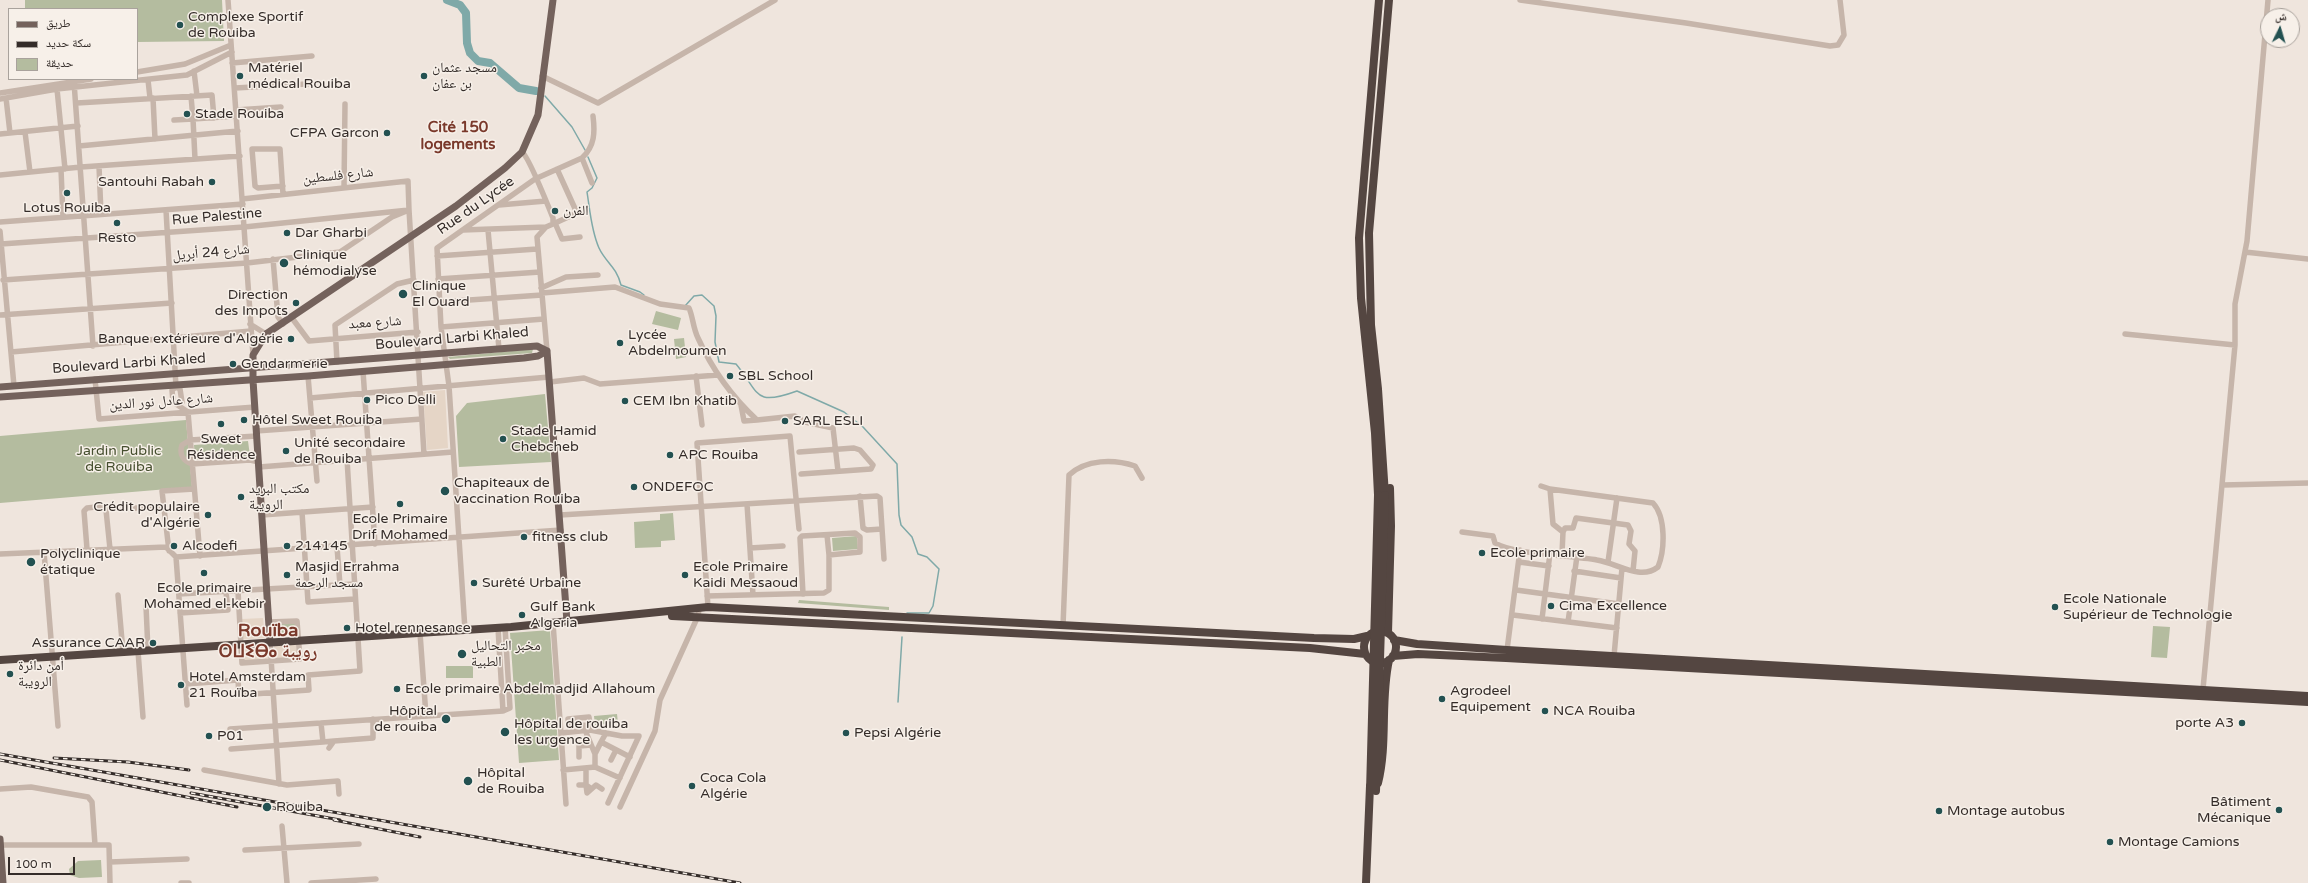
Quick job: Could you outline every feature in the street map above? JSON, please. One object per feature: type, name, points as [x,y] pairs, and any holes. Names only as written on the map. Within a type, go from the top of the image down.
[{"type":"highway","points":[[1373,791],[1367,765],[1367,657],[1364,645],[1369,635],[1380,450],[1363,321],[1359,238],[1379,0]]},
{"type":"highway","points":[[1371,883],[1382,495],[1368,271],[1369,233],[1389,0]]},
{"type":"highway","points":[[1380,450],[1388,462],[1391,526],[1388,633]]},
{"type":"highway","points":[[698,612],[708,607],[1314,638],[1354,639],[1380,631],[1388,633],[1394,640],[1396,648],[1391,658],[1386,676],[1382,765],[1373,791],[1366,883]]},
{"type":"highway","points":[[751,609],[751,618]]},
{"type":"highway","points":[[0,660],[464,630],[639,615],[698,612],[751,618],[1310,648],[1367,657],[1377,663],[1391,658],[1418,654],[2308,702]]},
{"type":"highway","points":[[1394,640],[1417,644],[1507,650],[2308,696]]},
{"type":"main road","points":[[270,642],[254,407],[253,355],[266,334],[292,318],[456,206],[505,168],[522,152],[538,115],[553,0]]},
{"type":"main road","name":"Boulevard Larbi Khaled","points":[[0,387],[537,346],[547,351]]},
{"type":"main road","points":[[547,351],[567,622]]},
{"type":"main road","name":"Boulevard Larbi Khaled","points":[[0,397],[308,376],[419,365],[538,356],[547,351]]},
{"type":"main road","points":[[0,839],[3,883]]},
{"type":"street","points":[[228,0],[253,355]]},
{"type":"street","points":[[542,76],[598,103],[775,0]]},
{"type":"street","points":[[1520,0],[1686,23],[1830,46],[1838,45],[1844,35],[1840,0]]},
{"type":"street","points":[[2203,690],[2235,344],[2235,304],[2245,252],[2268,0]]},
{"type":"street","points":[[138,72],[185,64],[231,45]]},
{"type":"street","points":[[0,93],[74,84],[148,80],[187,75],[232,52]]},
{"type":"street","points":[[232,63],[312,56]]},
{"type":"street","points":[[194,71],[193,119],[195,159]]},
{"type":"street","points":[[10,133],[3,99],[57,89],[88,80]]},
{"type":"street","points":[[148,80],[152,98],[156,139]]},
{"type":"street","points":[[74,84],[77,103],[84,238],[93,346]]},
{"type":"street","points":[[235,88],[307,84]]},
{"type":"street","points":[[57,89],[63,169],[63,217]]},
{"type":"street","points":[[77,103],[212,95],[214,118]]},
{"type":"street","points":[[344,188],[345,104]]},
{"type":"street","points":[[174,120],[214,118],[237,113],[281,107]]},
{"type":"street","name":"Rue du Lycée","points":[[464,630],[449,386],[441,327],[437,248],[535,179],[582,158],[588,152],[594,140],[593,116]]},
{"type":"street","points":[[0,134],[78,126]]},
{"type":"street","points":[[79,146],[238,131]]},
{"type":"street","points":[[25,132],[30,172]]},
{"type":"street","points":[[283,186],[258,188],[255,186],[252,149],[280,149],[283,186],[283,194]]},
{"type":"street","points":[[522,152],[527,156],[535,179],[562,240],[580,237]]},
{"type":"street","points":[[0,175],[81,167],[240,156]]},
{"type":"street","points":[[582,158],[592,183]]},
{"type":"street","points":[[99,166],[101,214]]},
{"type":"street","points":[[462,230],[546,227],[577,213],[557,169]]},
{"type":"street","name":"شارع فلسطين","points":[[0,222],[166,210],[243,201],[283,194],[408,181],[409,210]]},
{"type":"street","points":[[498,205],[546,201]]},
{"type":"street","points":[[166,210],[175,338],[176,385],[172,390],[172,397],[173,402],[188,412],[200,556]]},
{"type":"street","points":[[409,210],[418,332],[424,454]]},
{"type":"street","name":"Rue Palestine","points":[[1,244],[244,227],[409,210]]},
{"type":"street","name":"شارع 24 أبريل","points":[[3,280],[247,263],[340,252],[392,217],[409,210]]},
{"type":"street","points":[[546,227],[537,237],[537,248],[547,351]]},
{"type":"street","points":[[488,230],[499,349]]},
{"type":"street","points":[[0,231],[3,280],[14,386]]},
{"type":"street","points":[[437,256],[537,248]]},
{"type":"street","points":[[2245,252],[2308,259]]},
{"type":"street","points":[[273,259],[278,317],[283,324]]},
{"type":"street","points":[[438,279],[540,272]]},
{"type":"street","points":[[542,292],[566,277],[598,275]]},
{"type":"street","points":[[337,362],[335,325],[397,284],[414,280]]},
{"type":"street","points":[[440,302],[494,298],[542,292],[615,287],[660,304],[688,308],[697,337],[718,374],[741,405],[757,420]]},
{"type":"street","points":[[0,316],[172,303]]},
{"type":"street","name":"شارع معبد","points":[[292,318],[309,341],[418,332]]},
{"type":"street","points":[[441,327],[544,319]]},
{"type":"street","points":[[250,324],[266,334]]},
{"type":"street","points":[[10,352],[93,346],[251,331]]},
{"type":"street","points":[[2125,334],[2235,344]]},
{"type":"street","points":[[363,370],[375,544]]},
{"type":"street","points":[[310,398],[420,388],[550,379],[584,378],[600,384],[718,374]]},
{"type":"street","points":[[308,376],[317,481]]},
{"type":"street","points":[[696,376],[702,425]]},
{"type":"street","points":[[95,379],[96,390]]},
{"type":"street","points":[[176,385],[182,393],[182,402],[177,404]]},
{"type":"street","name":"شارع عادل نور الدين","points":[[96,390],[99,419],[254,407]]},
{"type":"street","points":[[741,405],[744,421],[795,416],[809,424],[831,427],[834,430],[838,471]]},
{"type":"street","points":[[422,419],[312,427],[190,440],[182,445],[181,453],[184,459],[192,464],[250,460],[259,465],[453,452]]},
{"type":"street","points":[[708,607],[697,443],[789,435],[791,437],[799,529]]},
{"type":"street","points":[[799,452],[857,449],[873,465],[871,469],[801,474]]},
{"type":"street","points":[[186,684],[238,680],[239,695],[274,694],[309,690],[308,675],[360,671],[347,459]]},
{"type":"street","points":[[1063,626],[1069,475],[1087,464],[1122,463],[1135,466],[1142,478]]},
{"type":"street","points":[[2223,485],[2308,483]]},
{"type":"street","points":[[1462,532],[1489,534],[1493,536],[1497,544],[1512,550],[1576,556],[1608,562],[1622,568],[1647,573],[1658,567],[1661,560],[1662,517],[1653,503],[1550,489],[1541,486]]},
{"type":"street","points":[[168,551],[162,491],[194,489]]},
{"type":"street","points":[[1550,489],[1553,524],[1562,532]]},
{"type":"street","points":[[560,515],[860,496],[880,498],[884,559]]},
{"type":"street","points":[[860,496],[864,528],[867,530],[882,529]]},
{"type":"street","points":[[1608,562],[1613,522],[1618,498]]},
{"type":"street","points":[[747,504],[753,595]]},
{"type":"street","points":[[87,549],[84,511],[87,508],[104,506],[106,510],[110,549]]},
{"type":"street","points":[[123,509],[164,506]]},
{"type":"street","points":[[262,515],[373,507]]},
{"type":"street","points":[[302,512],[308,602],[355,599]]},
{"type":"street","points":[[1562,554],[1562,532],[1566,528],[1573,528],[1576,518],[1613,522],[1630,526],[1629,544],[1635,551],[1634,571]]},
{"type":"street","points":[[0,554],[155,546],[166,547],[168,551],[176,557],[200,556],[561,530]]},
{"type":"street","points":[[803,594],[800,538],[855,533],[860,537],[861,550],[858,553],[829,555]]},
{"type":"street","points":[[707,596],[824,593],[829,590],[829,555],[827,535]]},
{"type":"street","points":[[750,548],[783,546]]},
{"type":"street","points":[[337,547],[340,585]]},
{"type":"street","points":[[1507,650],[1513,614],[1520,550]]},
{"type":"street","points":[[44,552],[58,726]]},
{"type":"street","points":[[1542,619],[1550,553]]},
{"type":"street","points":[[1568,622],[1576,556]]},
{"type":"street","points":[[176,557],[188,705]]},
{"type":"street","points":[[1519,562],[1549,566]]},
{"type":"street","points":[[1614,656],[1622,568]]},
{"type":"street","points":[[1574,571],[1621,578]]},
{"type":"street","points":[[178,594],[354,584]]},
{"type":"street","points":[[1516,590],[1619,604]]},
{"type":"street","points":[[238,591],[242,663],[300,659],[297,620],[269,622]]},
{"type":"street","points":[[180,613],[228,610],[226,592]]},
{"type":"street","points":[[118,595],[123,652]]},
{"type":"street","points":[[146,606],[148,650]]},
{"type":"street","points":[[620,807],[655,731],[660,700],[698,612]]},
{"type":"street","points":[[1513,614],[1617,628]]},
{"type":"street","points":[[553,623],[566,804]]},
{"type":"street","points":[[230,729],[504,711],[510,708],[501,627]]},
{"type":"street","points":[[501,627],[504,711]]},
{"type":"street","points":[[420,633],[426,716]]},
{"type":"street","points":[[270,642],[279,784]]},
{"type":"street","points":[[138,651],[143,717]]},
{"type":"street","points":[[561,733],[582,729],[590,724],[589,717],[568,719],[569,726],[582,729],[606,733],[639,736],[608,803]]},
{"type":"street","points":[[579,718],[582,729],[595,754],[596,767]]},
{"type":"street","points":[[231,749],[372,738],[373,719]]},
{"type":"street","points":[[321,723],[323,742]]},
{"type":"street","points":[[595,754],[606,733]]},
{"type":"street","points":[[329,748],[334,741]]},
{"type":"street","points":[[601,742],[630,757]]},
{"type":"street","points":[[580,757],[579,746],[591,745]]},
{"type":"street","points":[[611,760],[616,750]]},
{"type":"street","points":[[563,770],[596,767],[620,778]]},
{"type":"street","points":[[586,768],[586,785]]},
{"type":"street","points":[[204,770],[287,785],[338,782],[339,794]]},
{"type":"street","points":[[579,785],[586,785],[593,789],[596,786],[602,789]]},
{"type":"street","points":[[0,789],[32,787],[88,797],[92,802],[95,845]]},
{"type":"street","points":[[282,826],[287,883]]},
{"type":"street","points":[[245,850],[359,844]]},
{"type":"street","points":[[0,845],[109,845],[110,883]]},
{"type":"street","points":[[110,862],[187,859]]},
{"type":"street","points":[[311,883],[376,880]]},
{"type":"street","points":[[181,883],[189,883]]},
{"type":"green space","name":"Complexe Sportif de Rouiba","points":[[25,0],[222,0],[224,41],[138,42],[138,8],[25,8]]},
{"type":"green space","points":[[656,311],[681,318],[678,330],[652,324]]},
{"type":"green space","points":[[684,338],[686,357],[676,359],[674,339]]},
{"type":"green space","points":[[533,349],[532,353],[450,359],[448,357]]},
{"type":"green space","name":"Stade Hamid Chebcheb","points":[[545,394],[551,462],[459,467],[456,416],[467,403]]},
{"type":"green space","name":"Jardin Public de Rouiba","points":[[186,420],[192,487],[0,503],[0,436]]},
{"type":"green space","points":[[248,441],[250,456],[195,460],[194,445]]},
{"type":"green space","points":[[673,513],[675,540],[661,541],[661,547],[635,548],[634,522],[660,520],[660,514]]},
{"type":"green space","points":[[857,536],[858,549],[833,551],[832,538]]},
{"type":"green space","points":[[799,600],[889,607],[889,610],[798,603]]},
{"type":"green space","points":[[295,622],[296,633],[272,635],[272,624]]},
{"type":"green space","points":[[2153,626],[2170,627],[2167,658],[2151,657]]},
{"type":"green space","points":[[550,630],[559,760],[519,763],[510,633]]},
{"type":"green space","points":[[446,666],[473,666],[473,678],[446,678]]},
{"type":"green space","points":[[617,714],[618,723],[595,725],[594,716]]},
{"type":"green space","points":[[101,860],[102,877],[79,878],[70,875],[69,869],[78,861]]},
{"type":"shaded area","points":[[445,390],[448,448],[427,450],[423,392]]},
{"type":"shaded area","points":[[263,618],[265,638],[243,639],[242,619]]},
{"type":"shaded area","points":[[297,644],[298,658],[275,659],[274,645]]},
{"type":"shaded area","points":[[267,645],[268,659],[244,661],[243,647]]},
{"type":"waterway","points":[[447,0],[460,5],[466,13],[467,43],[470,53],[478,61],[490,63],[519,88],[536,91]]},
{"type":"waterway","points":[[545,96],[572,127],[585,150]]},
{"type":"waterway","points":[[588,157],[597,178],[592,188],[587,192],[592,227],[596,241],[599,248],[614,269],[621,285],[644,295]]},
{"type":"waterway","points":[[685,306],[694,296],[702,295],[714,306],[716,316],[715,342],[719,362],[736,364],[754,390],[759,394],[772,398],[797,391],[844,412],[863,427],[897,464],[899,515],[901,525],[912,537],[918,554],[927,557],[939,569],[933,606],[929,613],[907,613]]},
{"type":"waterway","points":[[898,702],[902,637]]},
{"type":"railway","points":[[0,754],[740,883]]},
{"type":"railway","points":[[54,758],[128,762],[189,770]]},
{"type":"railway","points":[[0,760],[237,807]]},
{"type":"railway","points":[[191,793],[340,820]]},
{"type":"railway","points":[[334,820],[420,837]]},
{"type":"place","name":"Complexe Sportif de Rouiba","points":[[180,25]]},
{"type":"place","name":"Matériel médical Rouiba","points":[[240,76]]},
{"type":"place","name":"مسجد عثمان بن عفان","points":[[424,76]]},
{"type":"place","name":"Stade Rouiba","points":[[187,114]]},
{"type":"place","name":"CFPA Garcon","points":[[387,133]]},
{"type":"place","name":"Santouhi Rabah","points":[[212,182]]},
{"type":"place","name":"Lotus Rouiba","points":[[67,193]]},
{"type":"place","name":"الفرن","points":[[555,211]]},
{"type":"place","name":"Resto","points":[[117,223]]},
{"type":"place","name":"Dar Gharbi","points":[[287,233]]},
{"type":"place","name":"Clinique hémodialyse","points":[[284,263]]},
{"type":"place","name":"Clinique El Ouard","points":[[403,294]]},
{"type":"place","name":"Direction des Impots","points":[[296,303]]},
{"type":"place","name":"Banque extérieure d'Algérie","points":[[291,339]]},
{"type":"place","name":"Lycée Abdelmoumen","points":[[620,343]]},
{"type":"place","name":"Gendarmerie","points":[[233,364]]},
{"type":"place","name":"SBL School","points":[[730,376]]},
{"type":"place","name":"Pico Delli","points":[[367,400]]},
{"type":"place","name":"CEM Ibn Khatib","points":[[625,401]]},
{"type":"place","name":"Hôtel Sweet Rouiba","points":[[244,420]]},
{"type":"place","name":"SARL ESLI","points":[[785,421]]},
{"type":"place","name":"Sweet Résidence","points":[[221,424]]},
{"type":"place","name":"Stade Hamid Chebcheb","points":[[503,439]]},
{"type":"place","name":"Unité secondaire de Rouiba","points":[[286,451]]},
{"type":"place","name":"APC Rouiba","points":[[670,455]]},
{"type":"place","name":"ONDEFOC","points":[[634,487]]},
{"type":"place","name":"Chapiteaux de vaccination Rouiba","points":[[445,491]]},
{"type":"place","name":"مكتب البريد الرويبة","points":[[241,497]]},
{"type":"place","name":"Ecole Primaire Drif Mohamed","points":[[400,504]]},
{"type":"place","name":"Crédit populaire d'Algérie","points":[[208,515]]},
{"type":"place","name":"fitness club","points":[[524,537]]},
{"type":"place","name":"Alcodefi","points":[[174,546]]},
{"type":"place","name":"214145","points":[[287,546]]},
{"type":"place","name":"Ecole primaire","points":[[1482,553]]},
{"type":"place","name":"Polyclinique étatique","points":[[31,562]]},
{"type":"place","name":"Ecole primaire Mohamed el-kebir","points":[[204,573]]},
{"type":"place","name":"Masjid Errahma مسجد الرحمة","points":[[287,575]]},
{"type":"place","name":"Ecole Primaire Kaidi Messaoud","points":[[685,575]]},
{"type":"place","name":"Surêté Urbaine","points":[[474,583]]},
{"type":"place","name":"Cima Excellence","points":[[1551,606]]},
{"type":"place","name":"Ecole Nationale Supérieur de Technologie","points":[[2055,607]]},
{"type":"place","name":"Gulf Bank Algeria","points":[[522,615]]},
{"type":"place","name":"Hotel rennesance","points":[[347,628]]},
{"type":"place","name":"Assurance CAAR","points":[[153,643]]},
{"type":"place","name":"مخبر التحاليل الطبية","points":[[462,654]]},
{"type":"place","name":"أمن دائرة الرويبة","points":[[10,674]]},
{"type":"place","name":"Hotel Amsterdam 21 Rouïba","points":[[181,685]]},
{"type":"place","name":"Ecole primaire Abdelmadjid Allahoum","points":[[397,689]]},
{"type":"place","name":"Agrodeel Equipement","points":[[1442,699]]},
{"type":"place","name":"NCA Rouiba","points":[[1545,711]]},
{"type":"place","name":"Hôpital de rouiba","points":[[446,719]]},
{"type":"place","name":"porte A3","points":[[2242,723]]},
{"type":"place","name":"Hôpital de rouiba les urgence","points":[[505,732]]},
{"type":"place","name":"Pepsi Algérie","points":[[846,733]]},
{"type":"place","name":"P01","points":[[209,736]]},
{"type":"place","name":"Hôpital de Rouiba","points":[[468,781]]},
{"type":"place","name":"Coca Cola Algérie","points":[[692,786]]},
{"type":"place","name":"Rouiba","points":[[267,807]]},
{"type":"place","name":"Bâtiment Mécanique","points":[[2279,810]]},
{"type":"place","name":"Montage autobus","points":[[1939,811]]},
{"type":"place","name":"Montage Camions","points":[[2110,842]]},
{"type":"district","name":"Cité 150 logements","points":[[458,136]]},
{"type":"district","name":"Rouïba ⵔⵡⵉⴱⴰ رويبة","points":[[268,641]]}]
